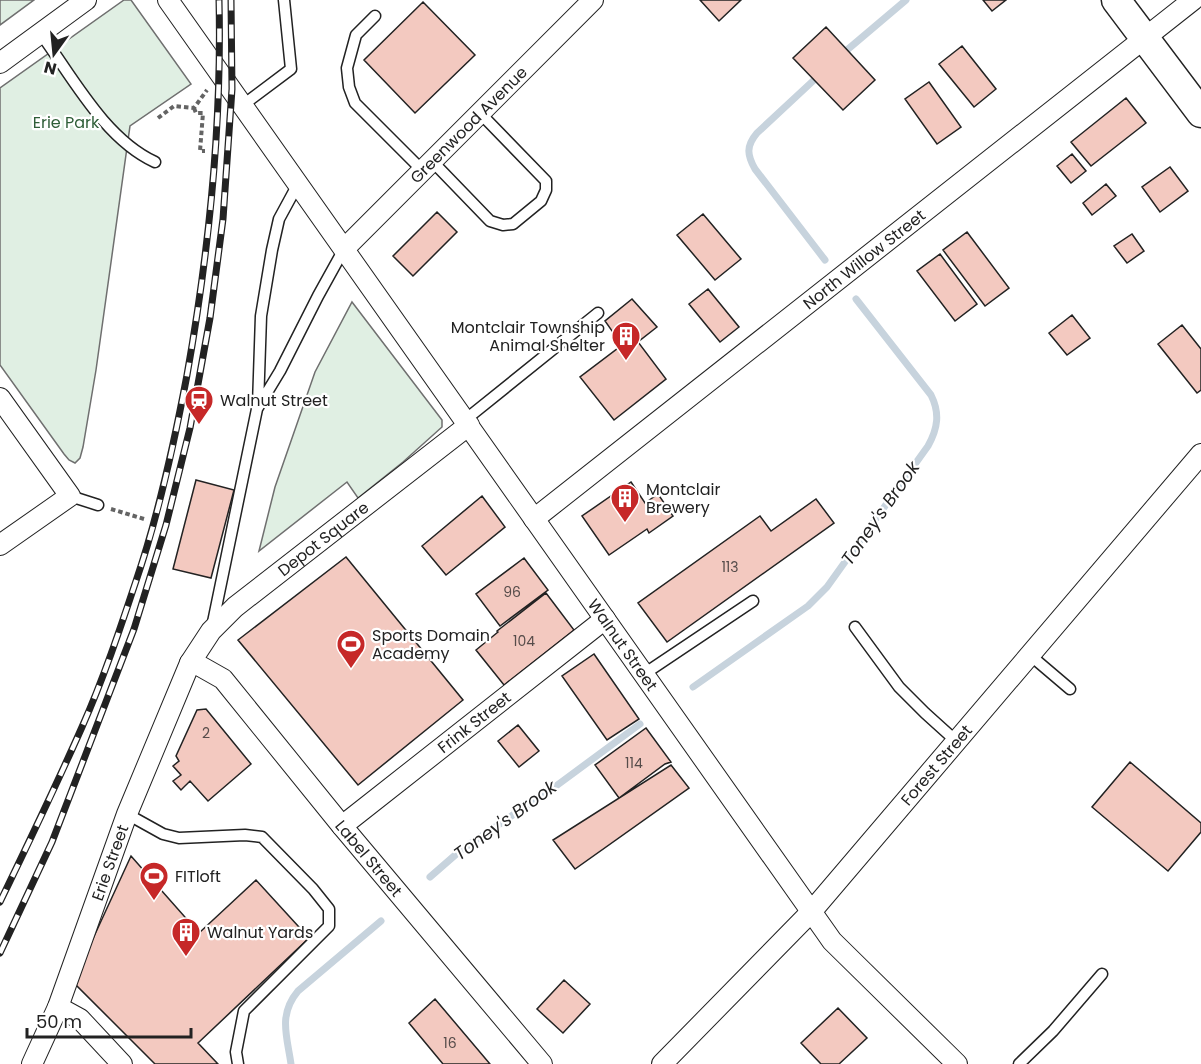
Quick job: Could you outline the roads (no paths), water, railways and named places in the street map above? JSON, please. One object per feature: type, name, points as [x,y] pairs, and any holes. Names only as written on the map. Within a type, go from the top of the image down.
[{"type":"street","points":[[0,63],[86,0]]},
{"type":"street","name":"Walnut Street","points":[[168,0],[832,941],[957,1064]]},
{"type":"street","name":"Greenwood Avenue","points":[[344,249],[593,0]]},
{"type":"street","points":[[1116,0],[1201,113]]},
{"type":"street","name":"North Willow Street","points":[[534,519],[1193,0]]},
{"type":"street","points":[[0,398],[70,496],[0,545]]},
{"type":"street","name":"Depot Square","points":[[190,663],[211,631],[235,607],[466,422]]},
{"type":"street","name":"Forest Street","points":[[662,1064],[811,912],[1201,454]]},
{"type":"street","name":"Frink Street","points":[[342,826],[605,619]]},
{"type":"street","name":"Label Street","points":[[190,663],[223,679],[342,826],[542,1064]]},
{"type":"street","name":"Erie Street","points":[[32,1064],[58,1007],[127,814],[190,663]]},
{"type":"street","points":[[58,1007],[80,1019],[122,1064]]},
{"type":"lane","points":[[243,105],[291,69],[284,0]]},
{"type":"lane","points":[[375,16],[356,35],[347,68],[349,87],[355,103],[490,220],[503,225],[513,224],[541,201],[546,190],[546,181],[480,113]]},
{"type":"lane","points":[[41,34],[110,130],[135,152],[155,162]]},
{"type":"lane","points":[[211,631],[258,409],[261,316],[279,219],[298,184]]},
{"type":"lane","points":[[258,409],[344,249]]},
{"type":"lane","points":[[466,422],[598,313]]},
{"type":"lane","points":[[70,496],[98,505]]},
{"type":"lane","points":[[644,674],[753,601]]},
{"type":"lane","points":[[855,627],[899,687],[956,741]]},
{"type":"lane","points":[[1030,655],[1070,689]]},
{"type":"lane","points":[[127,814],[163,834],[179,838],[245,835],[262,837],[313,889],[329,909],[329,926],[244,1011],[236,1052],[238,1064]]},
{"type":"lane","points":[[1019,1064],[1053,1031],[1102,974]]},
{"type":"waterway","name":"Toney's Brook","points":[[847,50],[906,0]]},
{"type":"waterway","name":"Toney's Brook","points":[[814,80],[757,133],[749,146],[749,151],[755,169],[825,260]]},
{"type":"waterway","name":"Toney's Brook","points":[[693,687],[808,606],[827,587],[931,439],[936,427],[937,414],[931,395],[856,299]]},
{"type":"waterway","name":"Toney's Brook","points":[[430,877],[461,850],[556,786],[640,724]]},
{"type":"waterway","name":"Toney's Brook","points":[[291,1064],[286,1035],[286,1017],[292,1000],[298,991],[381,921]]},
{"type":"railway","points":[[0,902],[97,691],[144,556],[165,479],[187,375],[208,235],[216,141],[219,0]]},
{"type":"railway","points":[[0,953],[52,842],[134,629],[166,525],[190,428],[210,318],[223,219],[232,89],[231,0]]},
{"type":"place","name":"Montclair Township Animal Shelter","points":[[626,362]]},
{"type":"place","name":"Walnut Street","points":[[199,426]]},
{"type":"place","name":"Montclair Brewery","points":[[625,524]]},
{"type":"place","name":"Sports Domain Academy","points":[[351,670]]},
{"type":"place","name":"FITloft","points":[[154,902]]},
{"type":"place","name":"Walnut Yards","points":[[186,958]]},
{"type":"park label","name":"Erie Park","points":[[66,122]]}]
